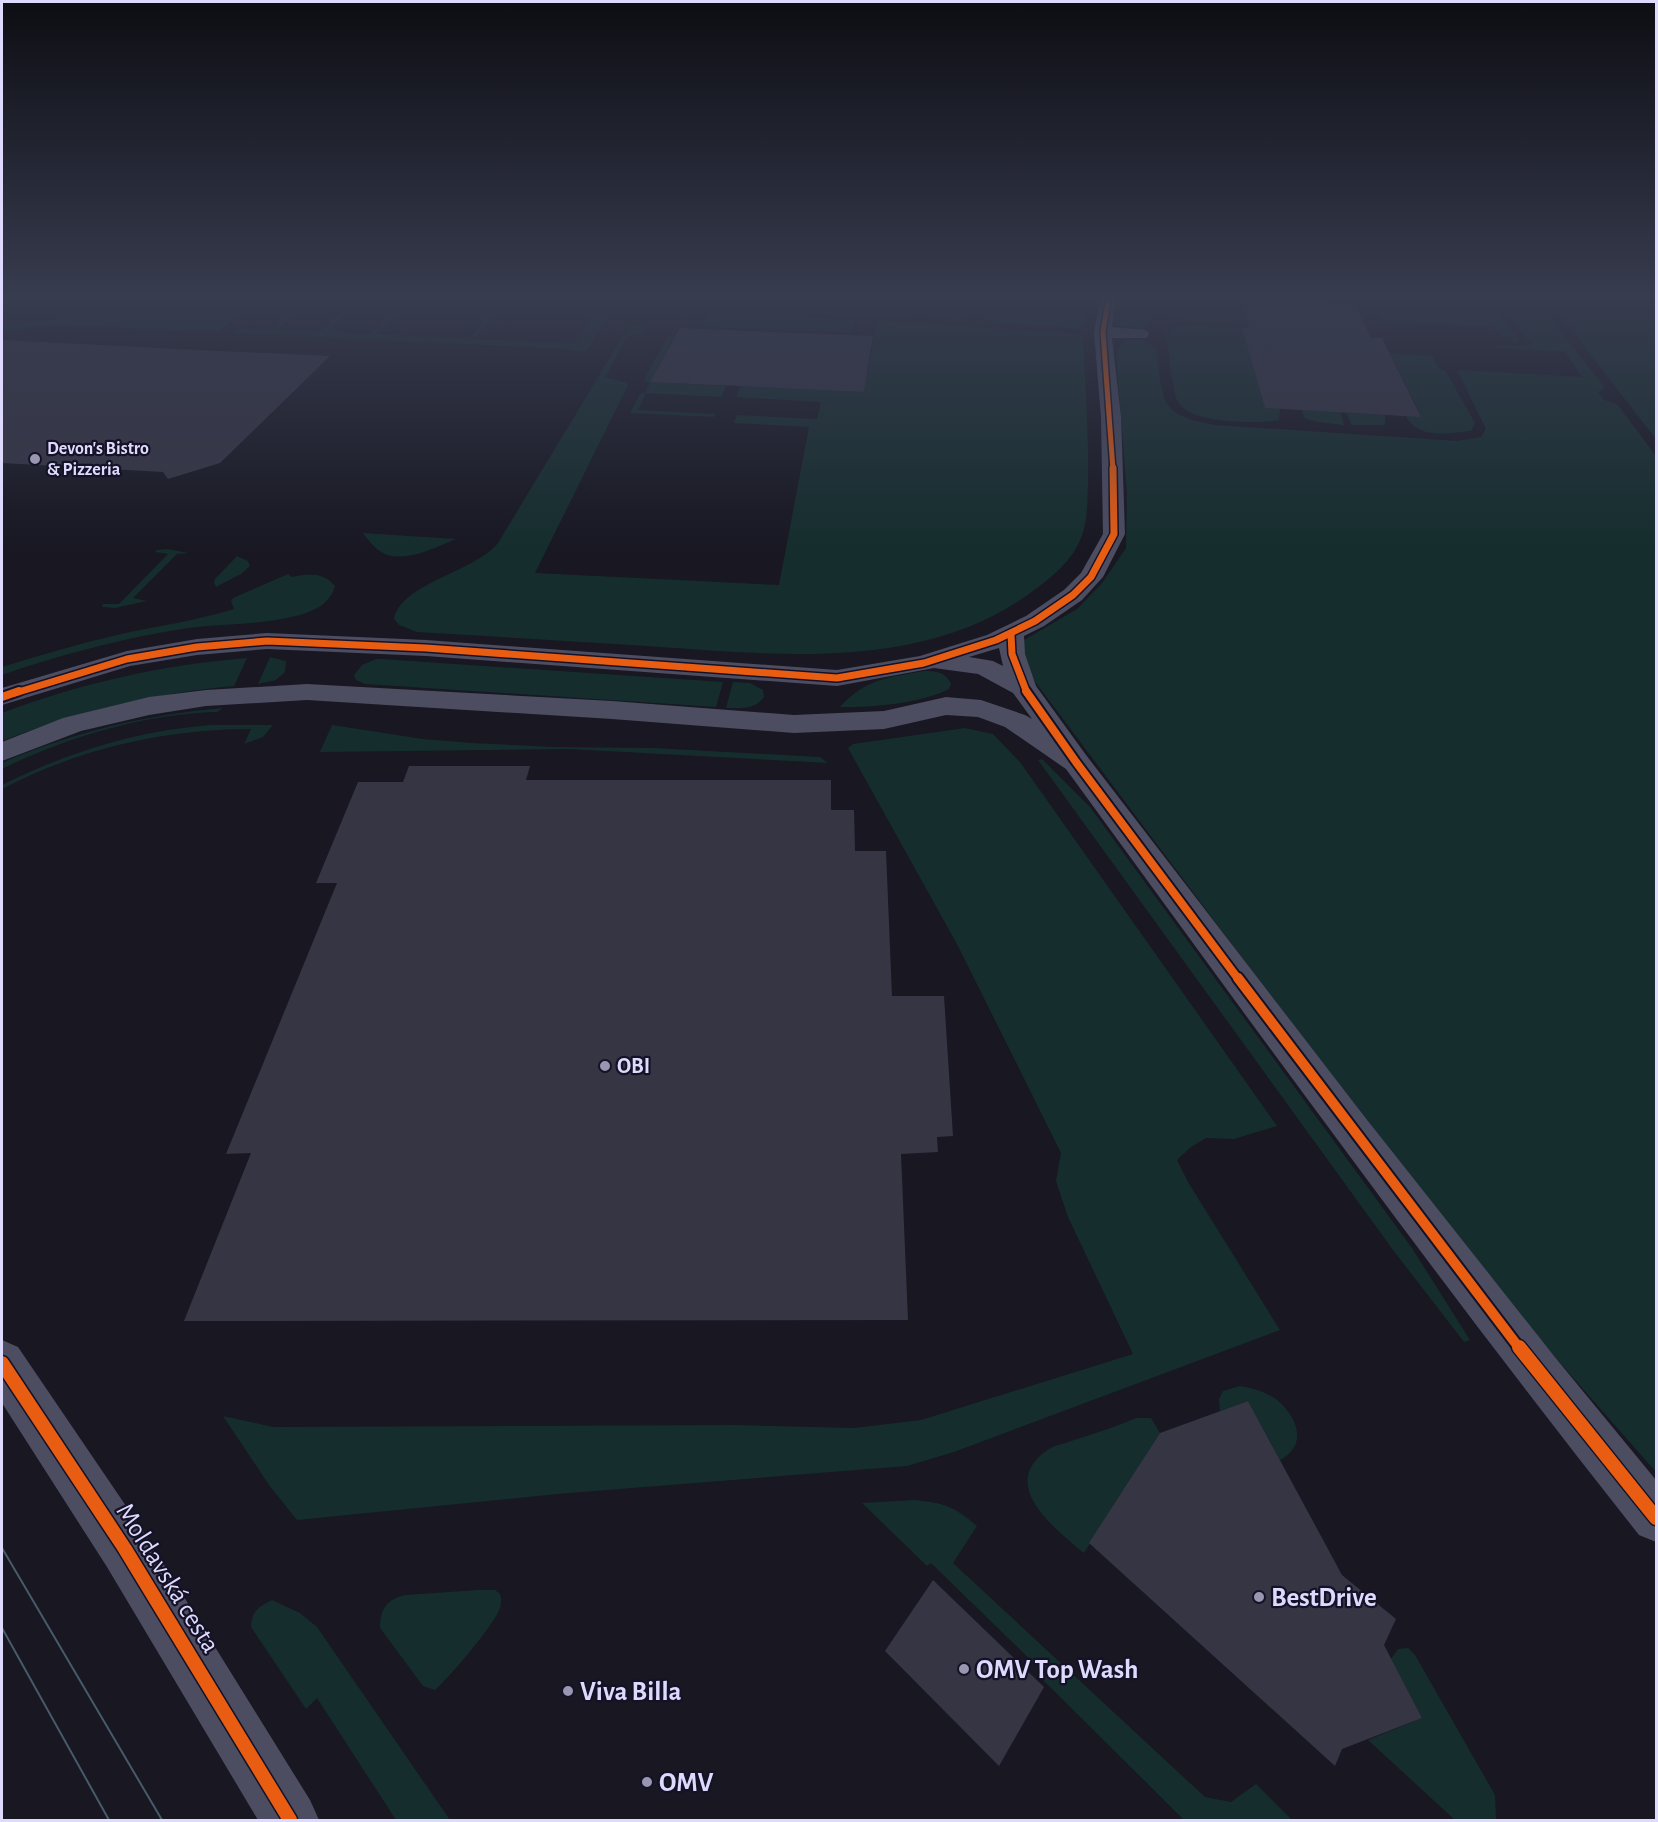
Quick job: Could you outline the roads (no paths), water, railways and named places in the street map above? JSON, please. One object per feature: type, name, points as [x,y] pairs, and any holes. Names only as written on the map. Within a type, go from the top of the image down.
[{"type":"street","points":[[924,663],[1011,634],[1055,609],[1091,577],[1114,534],[1115,509],[1108,380]]},
{"type":"street","points":[[946,706],[963,695],[1011,634]]},
{"type":"street","points":[[1011,634],[1012,654],[1023,687],[1076,762],[1343,1118],[1545,1381],[1656,1518]]},
{"type":"street","points":[[2,697],[65,675],[148,655],[197,647],[267,641],[426,648],[820,678],[860,675],[924,663],[943,662],[984,667],[1023,687]]},
{"type":"street","points":[[2,752],[72,724],[125,711],[178,702],[307,692],[612,710],[794,724],[884,720],[946,706],[981,709],[1015,721],[1076,762]]},
{"type":"street","name":"Moldavská cesta","points":[[2,1363],[125,1549],[290,1821]]},
{"type":"tram line","points":[[2,1548],[162,1820]]},
{"type":"tram line","points":[[2,1628],[109,1820]]},
{"type":"place","name":"Devon's Bistro & Pizzeria","points":[[35,459]]},
{"type":"place","name":"OBI","points":[[605,1066]]},
{"type":"place","name":"BestDrive","points":[[1259,1597]]},
{"type":"place","name":"OMV Top Wash","points":[[964,1669]]},
{"type":"place","name":"Viva Billa","points":[[568,1691]]},
{"type":"place","name":"OMV","points":[[647,1782]]}]
